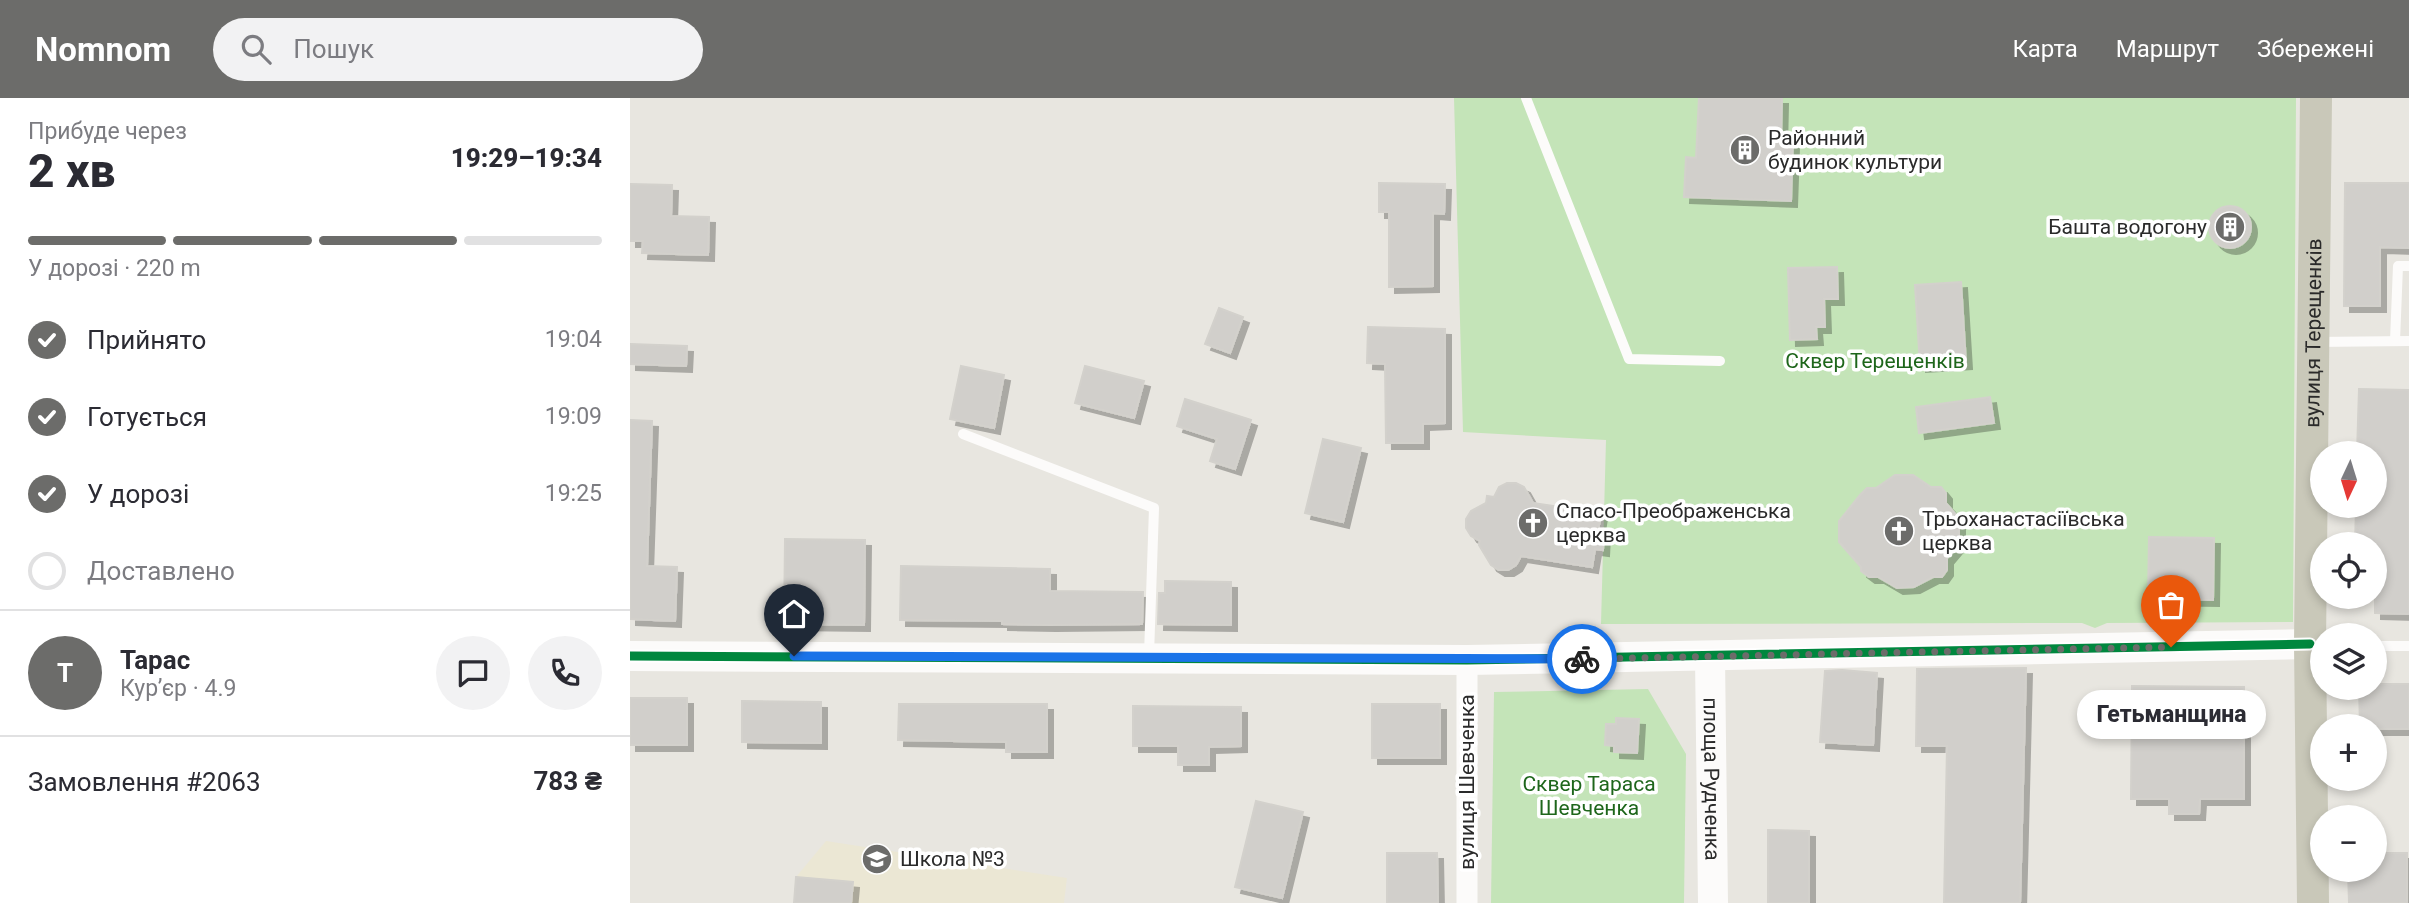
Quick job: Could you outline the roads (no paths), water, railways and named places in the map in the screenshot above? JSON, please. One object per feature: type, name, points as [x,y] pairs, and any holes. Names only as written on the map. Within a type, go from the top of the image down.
[{"type":"main road","name":"вулиця Терещенків","points":[[2316,98],[2312,342],[2316,623]]},
{"type":"main road","name":"вулиця Терещенків","points":[[2313,903],[2315,700]]},
{"type":"street","points":[[630,656],[1467,660],[2310,644]]},
{"type":"street","name":"площа Рудченка","points":[[1710,657],[1713,903]]},
{"type":"street","name":"вулиця Шевченка","points":[[1467,660],[1467,903]]},
{"type":"lane","points":[[1526,98],[1629,359],[1720,361]]},
{"type":"lane","points":[[2395,341],[2398,266],[2409,266]]},
{"type":"lane","points":[[2312,342],[2409,341]]},
{"type":"lane","points":[[964,434],[1154,508],[1149,658]]},
{"type":"lane","points":[[2387,646],[2409,646]]},
{"type":"place","name":"Районний будинок культури","points":[[1745,150]]},
{"type":"place","name":"Башта водогону","points":[[2230,227]]},
{"type":"place","name":"Спасо-Преображенська церква","points":[[1533,523]]},
{"type":"place","name":"Трьоханастасіївська церква","points":[[1899,531]]},
{"type":"place","name":"Гетьманщина","points":[[2171,647]]},
{"type":"place","name":"Школа №3","points":[[877,859]]},
{"type":"park label","name":"Сквер Терещенків","points":[[1875,361]]},
{"type":"park label","name":"Сквер Тараса Шевченка","points":[[1589,796]]}]
